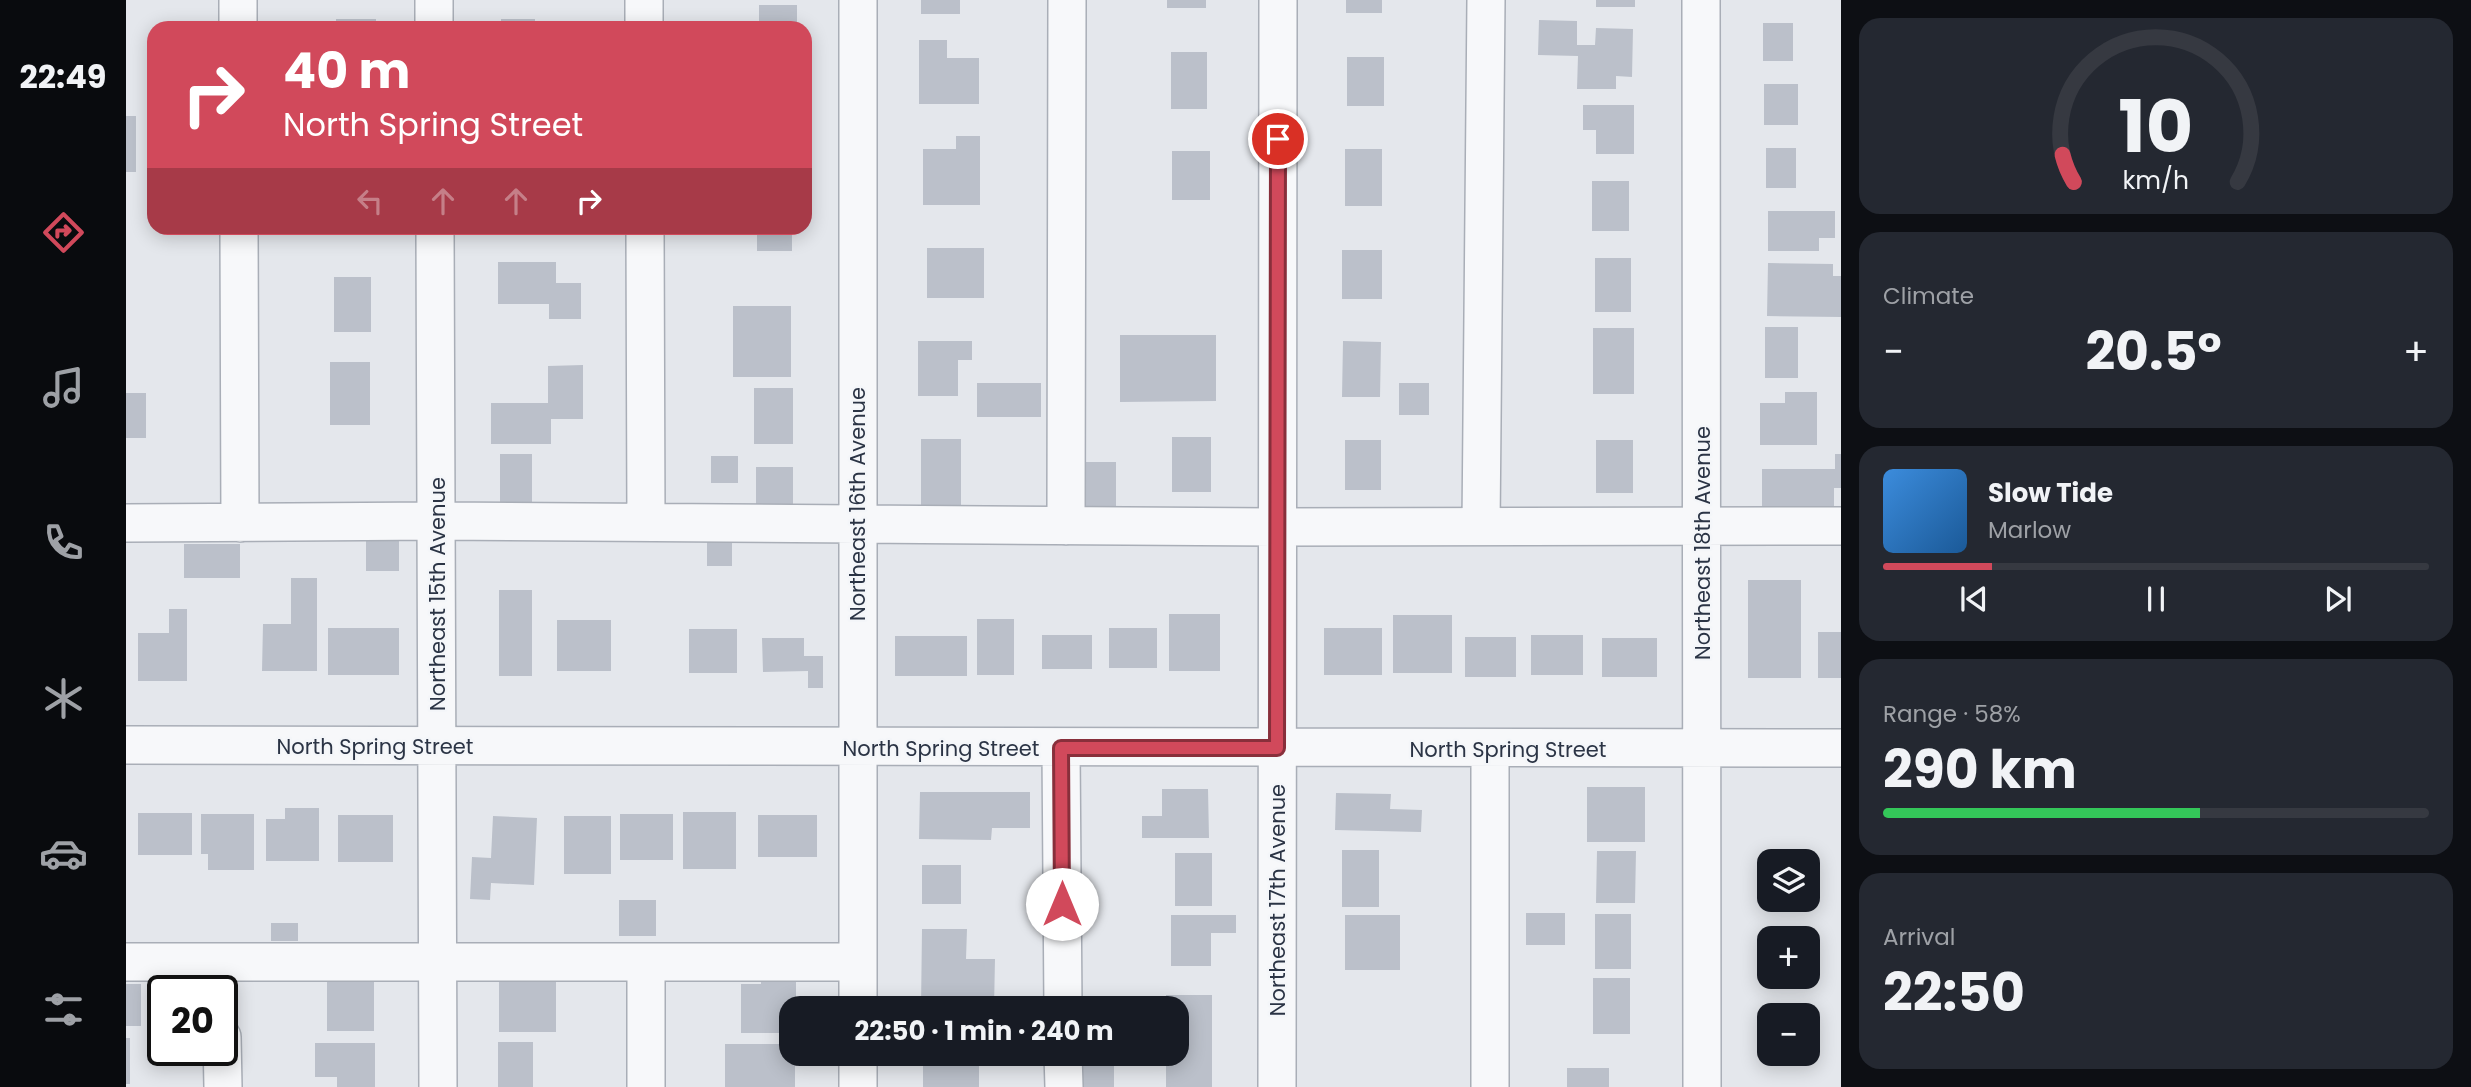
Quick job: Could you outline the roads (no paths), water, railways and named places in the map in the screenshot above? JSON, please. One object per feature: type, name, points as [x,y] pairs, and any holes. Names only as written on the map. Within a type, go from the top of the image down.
[{"type":"street","points":[[238,0],[238,21]]},
{"type":"street","points":[[434,0],[434,21]]},
{"type":"street","points":[[644,0],[645,21]]},
{"type":"street","name":"Northeast 16th Avenue","points":[[858,0],[858,996]]},
{"type":"street","points":[[1066,526],[1067,0]]},
{"type":"street","name":"Northeast 17th Avenue","points":[[1277,1087],[1278,0]]},
{"type":"street","points":[[1481,526],[1486,0]]},
{"type":"street","name":"Northeast 18th Avenue","points":[[1701,0],[1702,1087]]},
{"type":"street","points":[[239,235],[240,523]]},
{"type":"street","name":"Northeast 15th Avenue","points":[[435,235],[438,1087]]},
{"type":"street","points":[[645,235],[646,523]]},
{"type":"street","points":[[126,523],[437,521],[1277,527],[1841,526]]},
{"type":"street","name":"North Spring Street","points":[[126,745],[1841,748]]},
{"type":"street","points":[[1061,748],[1063,996]]},
{"type":"street","points":[[1490,748],[1490,1087]]},
{"type":"street","points":[[126,962],[214,975]]},
{"type":"street","points":[[238,975],[438,964],[858,962]]},
{"type":"street","points":[[646,964],[646,1087]]},
{"type":"street","points":[[223,1066],[223,1087]]},
{"type":"street","points":[[858,1066],[858,1087]]},
{"type":"street","points":[[1063,1066],[1064,1087]]}]
